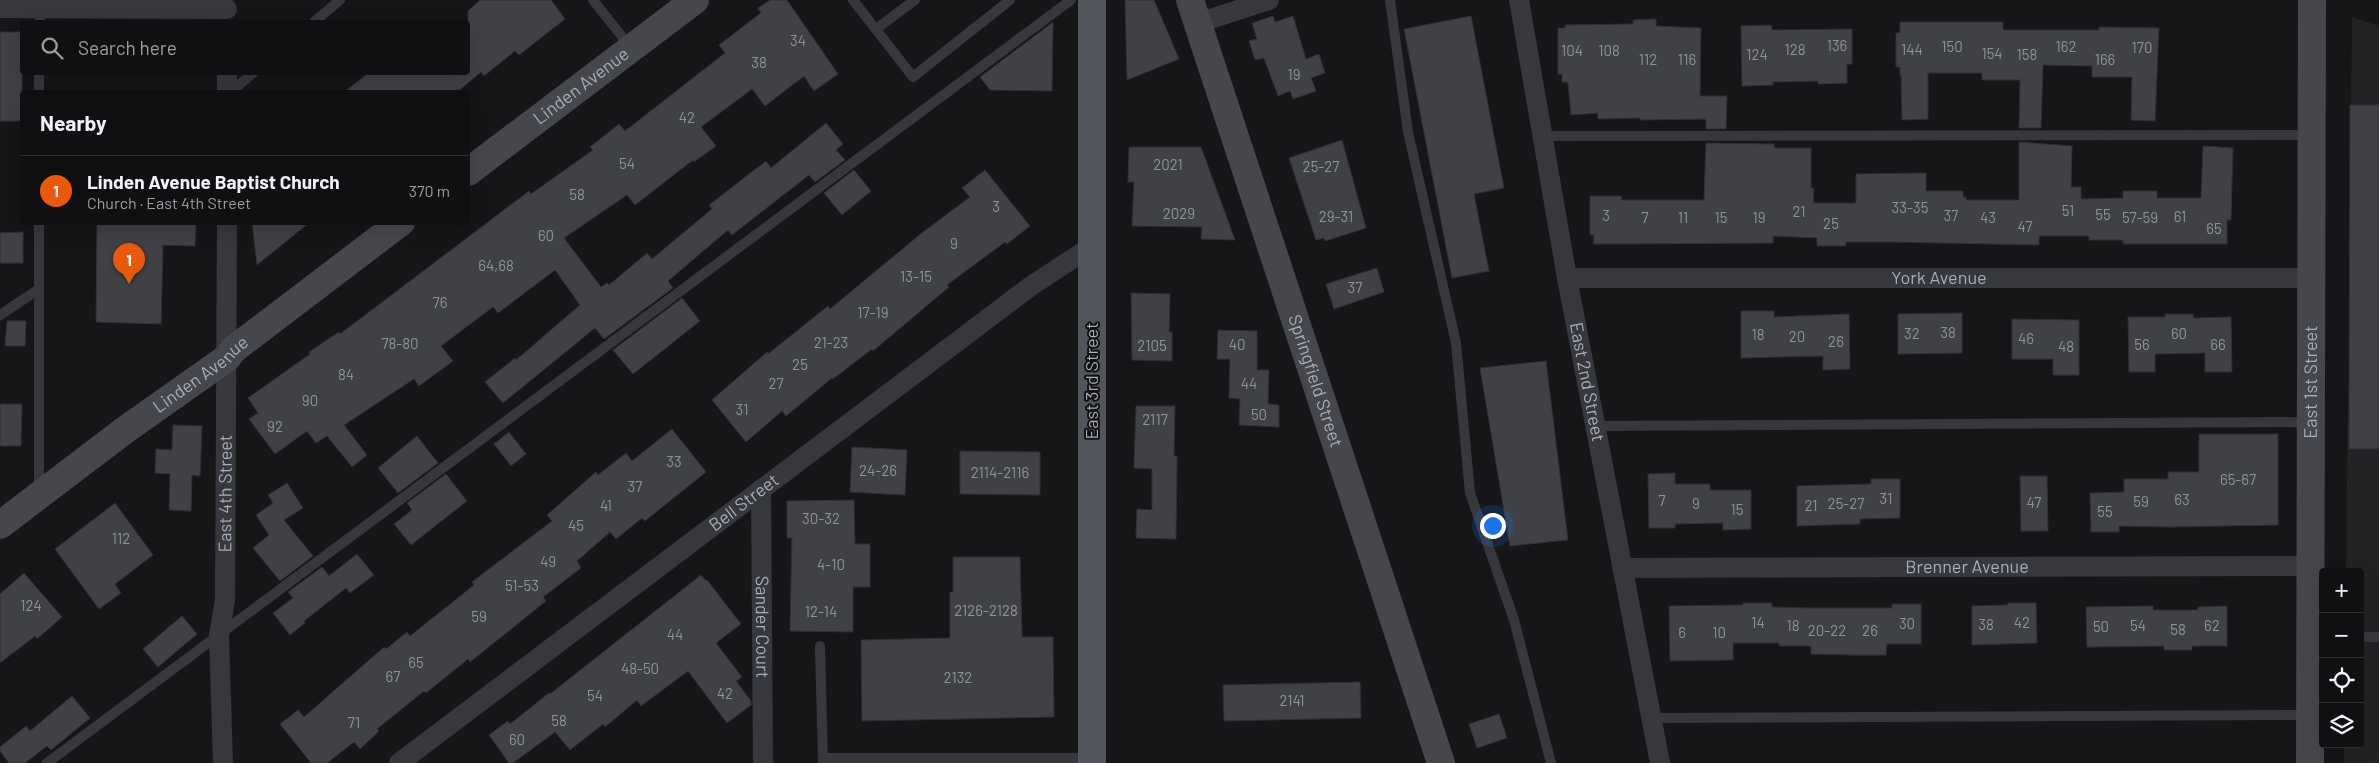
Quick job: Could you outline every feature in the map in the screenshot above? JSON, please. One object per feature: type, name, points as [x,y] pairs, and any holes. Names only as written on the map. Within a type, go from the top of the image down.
[{"type":"main road","name":"Linden Avenue","points":[[470,170],[696,0]]},
{"type":"main road","name":"East 1st Street","points":[[2310,763],[2310,715],[2317,637],[2311,566],[2312,0]]},
{"type":"main road","name":"East 3rd Street","points":[[1072,1],[1092,246],[1092,760]]},
{"type":"main road","name":"Springfield Street","points":[[1194,12],[1441,763]]},
{"type":"main road","name":"Linden Avenue","points":[[0,525],[125,430],[227,358],[234,349],[397,225]]},
{"type":"street","points":[[1194,12],[1269,0]]},
{"type":"street","name":"East 2nd Street","points":[[1519,0],[1567,278],[1660,763]]},
{"type":"street","points":[[0,8],[227,11]]},
{"type":"street","points":[[227,75],[229,90]]},
{"type":"street","name":"East 4th Street","points":[[223,763],[219,635],[225,600],[227,225]]},
{"type":"street","name":"Bell Street","points":[[399,763],[1031,286],[1092,246]]},
{"type":"street","name":"York Avenue","points":[[1567,278],[2311,278]]},
{"type":"street","name":"Sander Court","points":[[762,489],[763,763]]},
{"type":"street","name":"Brenner Avenue","points":[[1622,568],[2311,566]]},
{"type":"lane","points":[[316,20],[340,0]]},
{"type":"lane","points":[[593,0],[631,48]]},
{"type":"lane","points":[[853,0],[913,78],[1010,0]]},
{"type":"lane","points":[[876,30],[915,0]]},
{"type":"lane","points":[[1390,0],[1408,132],[1456,343],[1470,493],[1514,620],[1551,763]]},
{"type":"lane","points":[[47,763],[1072,1]]},
{"type":"lane","points":[[40,75],[40,90]]},
{"type":"lane","points":[[232,90],[250,75]]},
{"type":"lane","points":[[1542,136],[2312,135]]},
{"type":"lane","points":[[39,225],[39,494]]},
{"type":"lane","points":[[0,315],[39,289]]},
{"type":"lane","points":[[1596,426],[2311,422]]},
{"type":"lane","points":[[2364,637],[2379,636]]},
{"type":"lane","points":[[820,646],[823,760],[1092,760]]},
{"type":"lane","points":[[1651,718],[2310,715]]},
{"type":"shaded area","points":[[2352,17],[2379,26],[2379,763],[2344,763],[2344,748],[2364,748],[2364,568],[2346,568]]},
{"type":"building","points":[[480,0],[551,0],[565,19],[519,55],[515,51],[484,76],[481,72],[459,90],[347,90],[366,75],[470,75],[470,20],[468,20],[468,11]]},
{"type":"building","points":[[770,0],[787,0],[838,74],[814,91],[804,76],[765,106],[752,89],[701,127],[716,146],[694,162],[693,160],[635,205],[627,195],[564,238],[601,287],[607,283],[609,285],[647,253],[652,259],[712,209],[709,205],[766,161],[771,168],[826,123],[843,144],[836,150],[845,160],[815,182],[809,175],[732,235],[728,230],[668,281],[673,288],[604,339],[595,328],[503,403],[485,382],[515,358],[516,360],[580,305],[555,270],[498,313],[493,307],[441,346],[453,361],[419,386],[414,379],[344,425],[367,455],[352,467],[327,436],[316,443],[307,431],[275,454],[249,419],[258,413],[248,398],[310,354],[309,352],[339,332],[340,334],[529,191],[531,194],[593,150],[590,147],[619,124],[625,131],[725,53],[719,45],[761,13],[758,8]]},
{"type":"building","points":[[1125,0],[1154,0],[1179,59],[1127,80]]},
{"type":"building","points":[[1273,16],[1275,22],[1293,16],[1306,59],[1319,54],[1325,73],[1311,78],[1316,91],[1293,99],[1290,91],[1278,96],[1264,58],[1255,60],[1249,41],[1257,39],[1252,23]]},
{"type":"building","points":[[1471,16],[1504,188],[1474,194],[1489,271],[1452,278],[1404,29]]},
{"type":"building","points":[[1656,19],[1656,26],[1701,28],[1700,96],[1727,96],[1726,129],[1706,129],[1706,120],[1704,119],[1598,119],[1598,113],[1571,115],[1568,82],[1562,82],[1562,74],[1558,74],[1558,28],[1565,28],[1565,25],[1633,24],[1633,20]]},
{"type":"building","points":[[1053,22],[1052,91],[990,90],[980,77]]},
{"type":"building","points":[[1900,22],[2003,22],[2003,30],[2099,30],[2099,27],[2159,28],[2155,121],[2131,120],[2132,77],[2092,77],[2092,66],[2043,65],[2041,128],[2019,128],[2020,80],[1982,80],[1982,73],[1928,73],[1928,119],[1902,120],[1901,75],[1900,67],[1896,67],[1896,33],[1900,33]]},
{"type":"building","points":[[1771,25],[1772,30],[1852,29],[1852,64],[1847,64],[1847,83],[1818,84],[1818,81],[1773,82],[1773,85],[1742,86],[1741,26]]},
{"type":"building","points":[[0,32],[20,32],[22,90],[20,90],[20,121],[0,121]]},
{"type":"building","points":[[2350,105],[2379,105],[2379,449],[2349,449]]},
{"type":"building","points":[[1342,140],[1366,228],[1325,241],[1324,238],[1316,240],[1289,158]]},
{"type":"building","points":[[2019,142],[2072,146],[2071,187],[2081,187],[2081,199],[2123,198],[2123,191],[2157,191],[2157,198],[2201,198],[2203,146],[2233,148],[2231,220],[2227,220],[2227,244],[2123,244],[2123,240],[2089,240],[2089,236],[2039,236],[2039,245],[1846,242],[1846,246],[1817,246],[1817,238],[1773,236],[1773,243],[1593,244],[1594,235],[1590,235],[1590,196],[1622,196],[1621,200],[1704,200],[1706,143],[1774,144],[1774,148],[1811,148],[1811,188],[1814,188],[1813,203],[1856,203],[1856,174],[1926,173],[1926,191],[1963,191],[1963,197],[1966,197],[1966,200],[2019,200]]},
{"type":"building","points":[[1129,147],[1201,147],[1235,240],[1201,239],[1202,227],[1132,226],[1134,182],[1128,182]]},
{"type":"building","points":[[854,170],[871,191],[842,215],[824,193]]},
{"type":"building","points":[[985,170],[1030,226],[947,285],[949,287],[873,351],[872,349],[832,378],[786,416],[782,411],[746,442],[712,400],[767,352],[768,354],[828,306],[830,309],[923,232],[970,197],[962,188]]},
{"type":"building","points":[[97,225],[196,225],[195,246],[163,245],[161,324],[96,322]]},
{"type":"building","points":[[252,225],[306,225],[257,265]]},
{"type":"building","points":[[23,232],[23,263],[0,263],[0,233]]},
{"type":"building","points":[[1377,268],[1384,292],[1334,309],[1326,284]]},
{"type":"building","points":[[1131,293],[1170,294],[1169,332],[1172,332],[1172,361],[1132,360]]},
{"type":"building","points":[[682,298],[700,321],[633,374],[613,350]]},
{"type":"building","points":[[1741,311],[1774,311],[1774,317],[1849,314],[1850,369],[1823,370],[1823,356],[1741,358]]},
{"type":"building","points":[[1962,313],[1962,353],[1898,354],[1898,314]]},
{"type":"building","points":[[2165,314],[2193,314],[2193,318],[2231,317],[2232,372],[2205,372],[2205,353],[2155,354],[2155,372],[2129,372],[2128,317],[2165,317]]},
{"type":"building","points":[[2012,319],[2079,320],[2079,375],[2053,375],[2053,359],[2012,359]]},
{"type":"building","points":[[7,321],[26,321],[25,346],[5,346]]},
{"type":"building","points":[[1218,330],[1257,331],[1257,370],[1269,370],[1268,404],[1279,405],[1279,427],[1239,425],[1240,399],[1229,398],[1230,359],[1217,359]]},
{"type":"building","points":[[1546,361],[1568,540],[1510,546],[1480,368]]},
{"type":"building","points":[[0,404],[22,404],[21,446],[0,446]]},
{"type":"building","points":[[1136,406],[1175,406],[1174,456],[1177,456],[1176,539],[1136,538],[1137,509],[1152,510],[1152,469],[1134,468]]},
{"type":"building","points":[[173,425],[202,426],[200,476],[192,475],[191,511],[169,510],[170,474],[155,473],[156,449],[172,450]]},
{"type":"building","points":[[672,429],[706,472],[645,521],[642,518],[616,539],[610,532],[577,561],[581,568],[543,597],[546,601],[470,662],[468,659],[426,693],[424,691],[377,729],[379,731],[360,749],[354,742],[327,763],[311,763],[280,724],[298,710],[304,717],[384,647],[386,649],[407,632],[410,636],[454,601],[474,585],[472,582],[552,521],[547,515],[596,472],[598,475],[626,453],[632,461]]},
{"type":"building","points":[[509,432],[526,454],[511,466],[494,444]]},
{"type":"building","points":[[2199,434],[2278,434],[2278,525],[2119,526],[2119,532],[2091,532],[2090,493],[2124,492],[2124,479],[2168,479],[2168,472],[2199,472]]},
{"type":"building","points":[[417,436],[438,463],[398,493],[378,468]]},
{"type":"building","points":[[852,447],[907,450],[905,495],[850,492]]},
{"type":"building","points":[[960,451],[1040,452],[1040,495],[960,494]]},
{"type":"building","points":[[1675,473],[1675,484],[1710,484],[1710,490],[1751,490],[1751,529],[1723,530],[1723,523],[1675,524],[1675,528],[1649,528],[1648,474]]},
{"type":"building","points":[[446,474],[467,501],[411,545],[394,524],[412,510],[407,503]]},
{"type":"building","points":[[2020,476],[2047,476],[2048,531],[2021,531]]},
{"type":"building","points":[[1871,479],[1900,479],[1900,518],[1860,519],[1860,524],[1797,526],[1797,486],[1871,484]]},
{"type":"building","points":[[287,483],[303,508],[284,520],[313,556],[280,581],[253,548],[269,535],[256,515],[273,503],[268,495]]},
{"type":"building","points":[[854,500],[855,544],[870,544],[870,587],[853,587],[853,632],[790,631],[792,538],[787,538],[787,501]]},
{"type":"building","points":[[115,503],[153,555],[115,584],[121,593],[99,609],[55,549]]},
{"type":"building","points":[[357,554],[374,575],[350,593],[346,588],[304,621],[305,623],[290,635],[273,613],[293,598],[288,592],[322,567],[329,576]]},
{"type":"building","points":[[953,557],[1020,557],[1022,637],[1053,637],[1054,717],[862,721],[861,640],[950,638],[950,592],[953,592]]},
{"type":"building","points":[[24,573],[62,617],[37,639],[35,636],[0,663],[0,594]]},
{"type":"building","points":[[701,575],[741,624],[716,643],[742,677],[736,681],[751,701],[751,705],[727,723],[688,671],[641,706],[637,700],[605,727],[603,724],[570,750],[555,732],[513,763],[509,763],[489,735],[508,721],[510,724],[550,694]]},
{"type":"building","points":[[1743,603],[1772,603],[1772,607],[1808,608],[1892,608],[1892,604],[1921,604],[1921,644],[1887,644],[1886,655],[1854,655],[1811,654],[1811,646],[1779,646],[1779,643],[1733,643],[1733,660],[1670,661],[1669,606],[1743,605]]},
{"type":"building","points":[[2008,603],[2036,603],[2037,643],[1972,645],[1972,606],[2008,605]]},
{"type":"building","points":[[2153,606],[2153,610],[2198,610],[2198,607],[2227,606],[2227,646],[2192,646],[2192,650],[2164,650],[2164,646],[2087,647],[2086,607]]},
{"type":"building","points":[[182,616],[197,634],[158,667],[143,649]]},
{"type":"building","points":[[1360,682],[1361,718],[1224,721],[1223,685]]},
{"type":"building","points":[[72,696],[90,718],[51,750],[47,746],[25,763],[9,763],[0,751],[0,747],[26,726],[30,731]]},
{"type":"building","points":[[1499,714],[1507,738],[1477,748],[1469,724]]},
{"type":"place","name":"Linden Avenue Baptist Church","points":[[129,284]]}]
